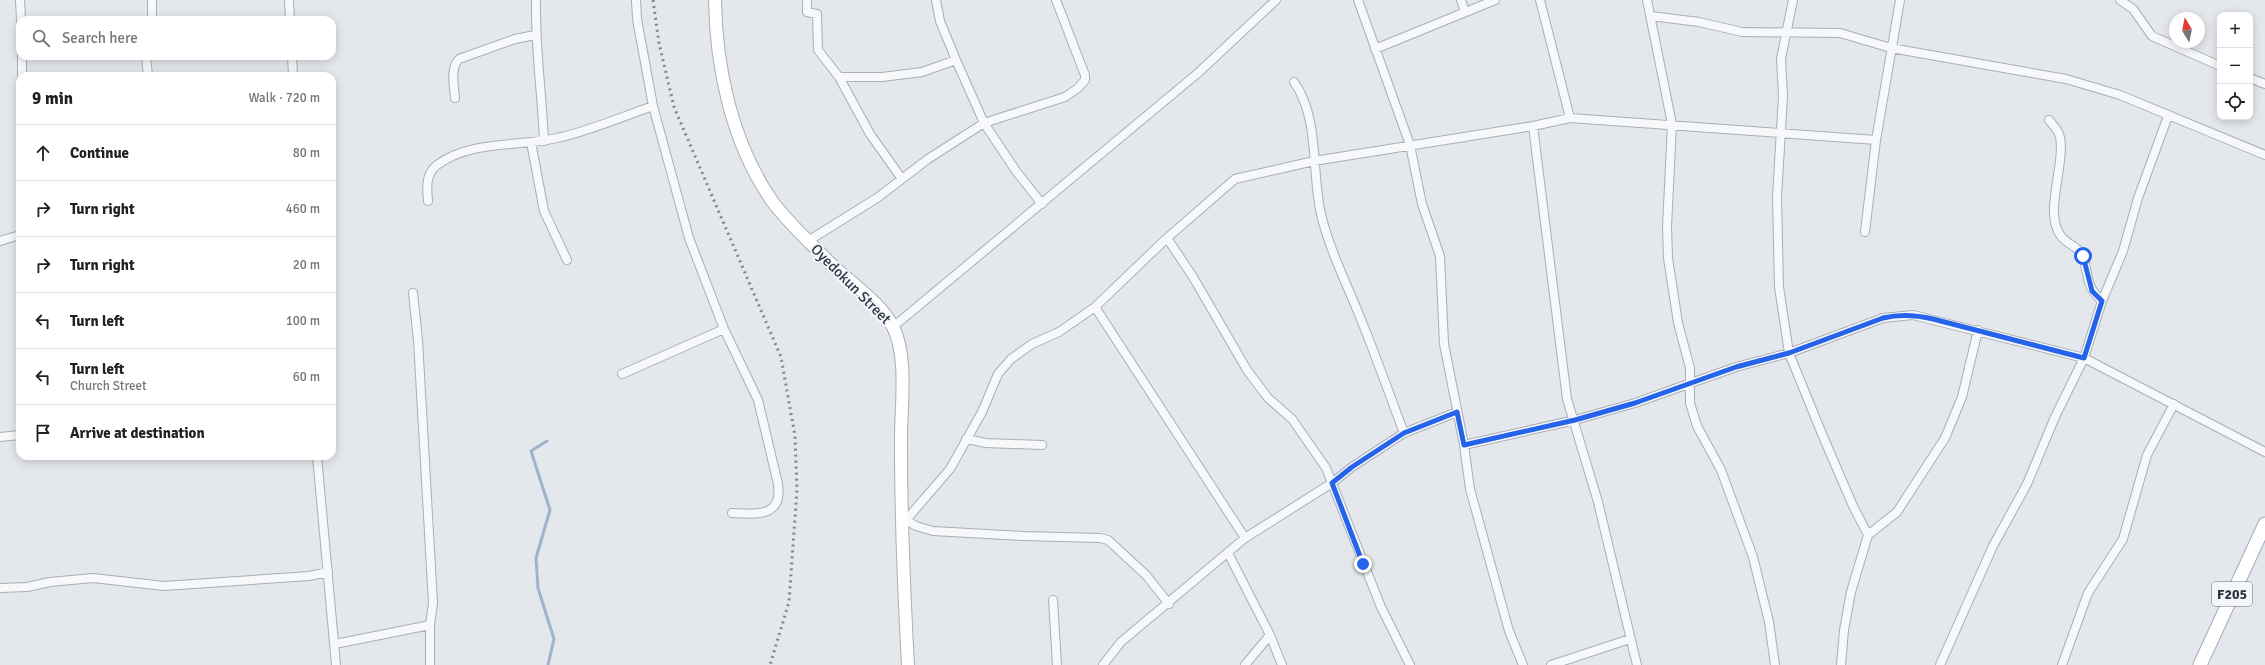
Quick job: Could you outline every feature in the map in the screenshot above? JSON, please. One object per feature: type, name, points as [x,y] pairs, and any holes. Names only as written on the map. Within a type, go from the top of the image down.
[{"type":"main road","name":"F205","points":[[2204,663],[2265,524]]},
{"type":"main road","name":"F205","points":[[2204,663],[2265,536]]},
{"type":"street","points":[[20,0],[21,16]]},
{"type":"street","points":[[152,0],[152,16]]},
{"type":"street","points":[[289,0],[290,16]]},
{"type":"street","points":[[536,0],[535,35],[541,87],[544,141]]},
{"type":"street","points":[[636,0],[637,19],[653,106],[689,238],[724,329],[758,400],[780,493],[771,510],[763,514],[732,513]]},
{"type":"street","name":"Oyedokun Street","points":[[715,0],[720,55],[741,146],[772,200],[808,241],[883,313],[893,327],[901,365],[903,532],[908,665]]},
{"type":"street","points":[[807,0],[807,12],[817,14],[818,50],[840,77],[870,134],[902,179]]},
{"type":"street","points":[[936,0],[940,21],[984,123],[1016,171],[1042,204]]},
{"type":"street","points":[[808,241],[877,198],[928,159],[984,123],[1065,97],[1078,88],[1085,80],[1084,71],[1056,0]]},
{"type":"street","points":[[1358,0],[1410,145],[1422,204],[1440,256],[1444,344],[1464,445],[1470,489],[1510,631],[1523,665]]},
{"type":"street","points":[[1461,0],[1465,12]]},
{"type":"street","points":[[1375,49],[1495,0]]},
{"type":"street","points":[[1540,0],[1570,118]]},
{"type":"street","points":[[1647,0],[1672,124],[1667,227],[1668,258],[1678,322],[1690,368],[1690,403],[1697,426],[1721,470],[1753,557],[1769,622],[1774,665]]},
{"type":"street","points":[[1793,0],[1781,58],[1783,96],[1777,197],[1779,287],[1789,353],[1853,506],[1868,535]]},
{"type":"street","points":[[1865,232],[1876,140],[1900,0]]},
{"type":"street","points":[[2120,0],[2133,9],[2152,36],[2217,65]]},
{"type":"street","points":[[893,327],[1198,73],[1274,1]]},
{"type":"street","points":[[1651,16],[1699,22],[1742,32],[1787,34],[1804,32],[1840,33],[1891,48],[2066,79],[2120,95],[2265,155]]},
{"type":"street","points":[[454,98],[454,68],[455,63],[459,59],[515,39],[535,35]]},
{"type":"street","points":[[22,60],[22,72]]},
{"type":"street","points":[[146,60],[148,72]]},
{"type":"street","points":[[292,60],[293,72]]},
{"type":"street","points":[[840,77],[882,77],[922,72],[956,60]]},
{"type":"street","points":[[2253,79],[2265,84]]},
{"type":"street","points":[[1294,82],[1304,100],[1310,124],[1321,213],[1334,256],[1363,323],[1404,433]]},
{"type":"street","points":[[428,201],[426,183],[435,166],[452,156],[485,147],[544,141],[573,134],[653,106]]},
{"type":"street","points":[[1940,665],[1993,546],[2027,484],[2055,417],[2084,358],[2102,301],[2122,251],[2138,198],[2168,116]]},
{"type":"street","points":[[903,532],[906,520],[950,469],[966,438],[982,412],[998,374],[1011,359],[1032,344],[1059,332],[1095,308],[1167,238],[1235,179],[1314,161],[1533,126],[1570,118],[1672,124],[1781,135],[1876,140]]},
{"type":"street","points":[[2048,120],[2058,132],[2062,142],[2055,195],[2054,214],[2056,228],[2062,239],[2083,256],[2092,291],[2102,301]]},
{"type":"street","points":[[1533,126],[1568,399],[1598,502],[1637,665]]},
{"type":"street","points":[[530,142],[544,211],[567,260]]},
{"type":"street","points":[[0,241],[16,237]]},
{"type":"street","points":[[1167,238],[1193,277],[1247,370],[1268,398],[1292,420],[1317,452],[1326,468],[1381,607],[1410,665]]},
{"type":"street","points":[[413,293],[418,340],[433,603],[430,625],[430,665]]},
{"type":"street","points":[[1095,308],[1245,538]]},
{"type":"street","points":[[1464,445],[1575,420],[1635,403],[1736,367],[1789,353],[1883,318],[1896,315],[1913,315],[1978,330],[2084,358],[2265,452]]},
{"type":"street","points":[[622,374],[724,329]]},
{"type":"street","points":[[1841,665],[1844,630],[1851,592],[1868,535],[1897,512],[1945,438],[1962,397],[1978,330]]},
{"type":"street","points":[[2062,665],[2088,592],[2123,539],[2147,455],[2174,404]]},
{"type":"street","points":[[1103,665],[1121,642],[1169,604],[1245,538],[1332,483],[1352,467],[1404,433],[1457,412]]},
{"type":"street","points":[[0,437],[16,436]]},
{"type":"street","points":[[966,438],[986,443],[1042,445]]},
{"type":"street","points":[[317,460],[336,665]]},
{"type":"street","points":[[906,520],[916,526],[933,531],[1023,536],[1100,538],[1108,540],[1146,575],[1169,604]]},
{"type":"street","points":[[1228,553],[1270,635],[1282,665]]},
{"type":"street","points":[[0,588],[93,578],[164,586],[188,586],[302,576],[328,572]]},
{"type":"street","points":[[1053,600],[1057,665]]},
{"type":"street","points":[[335,644],[430,625]]},
{"type":"street","points":[[1245,665],[1270,635]]},
{"type":"street","points":[[1551,665],[1630,640]]},
{"type":"waterway","points":[[547,441],[531,451],[550,510],[536,558],[538,588],[554,639],[548,665]]},
{"type":"railway","points":[[653,0],[659,43],[674,107],[781,357],[795,436],[797,490],[789,602],[770,665]]},
{"type":"route","points":[[1363,564],[1332,483],[1352,467],[1404,433],[1457,412],[1464,445],[1575,420],[1635,403],[1736,367],[1789,353],[1883,318],[1896,315],[1913,315],[1933,319],[2084,358],[2102,301],[2092,291],[2083,256]]}]
